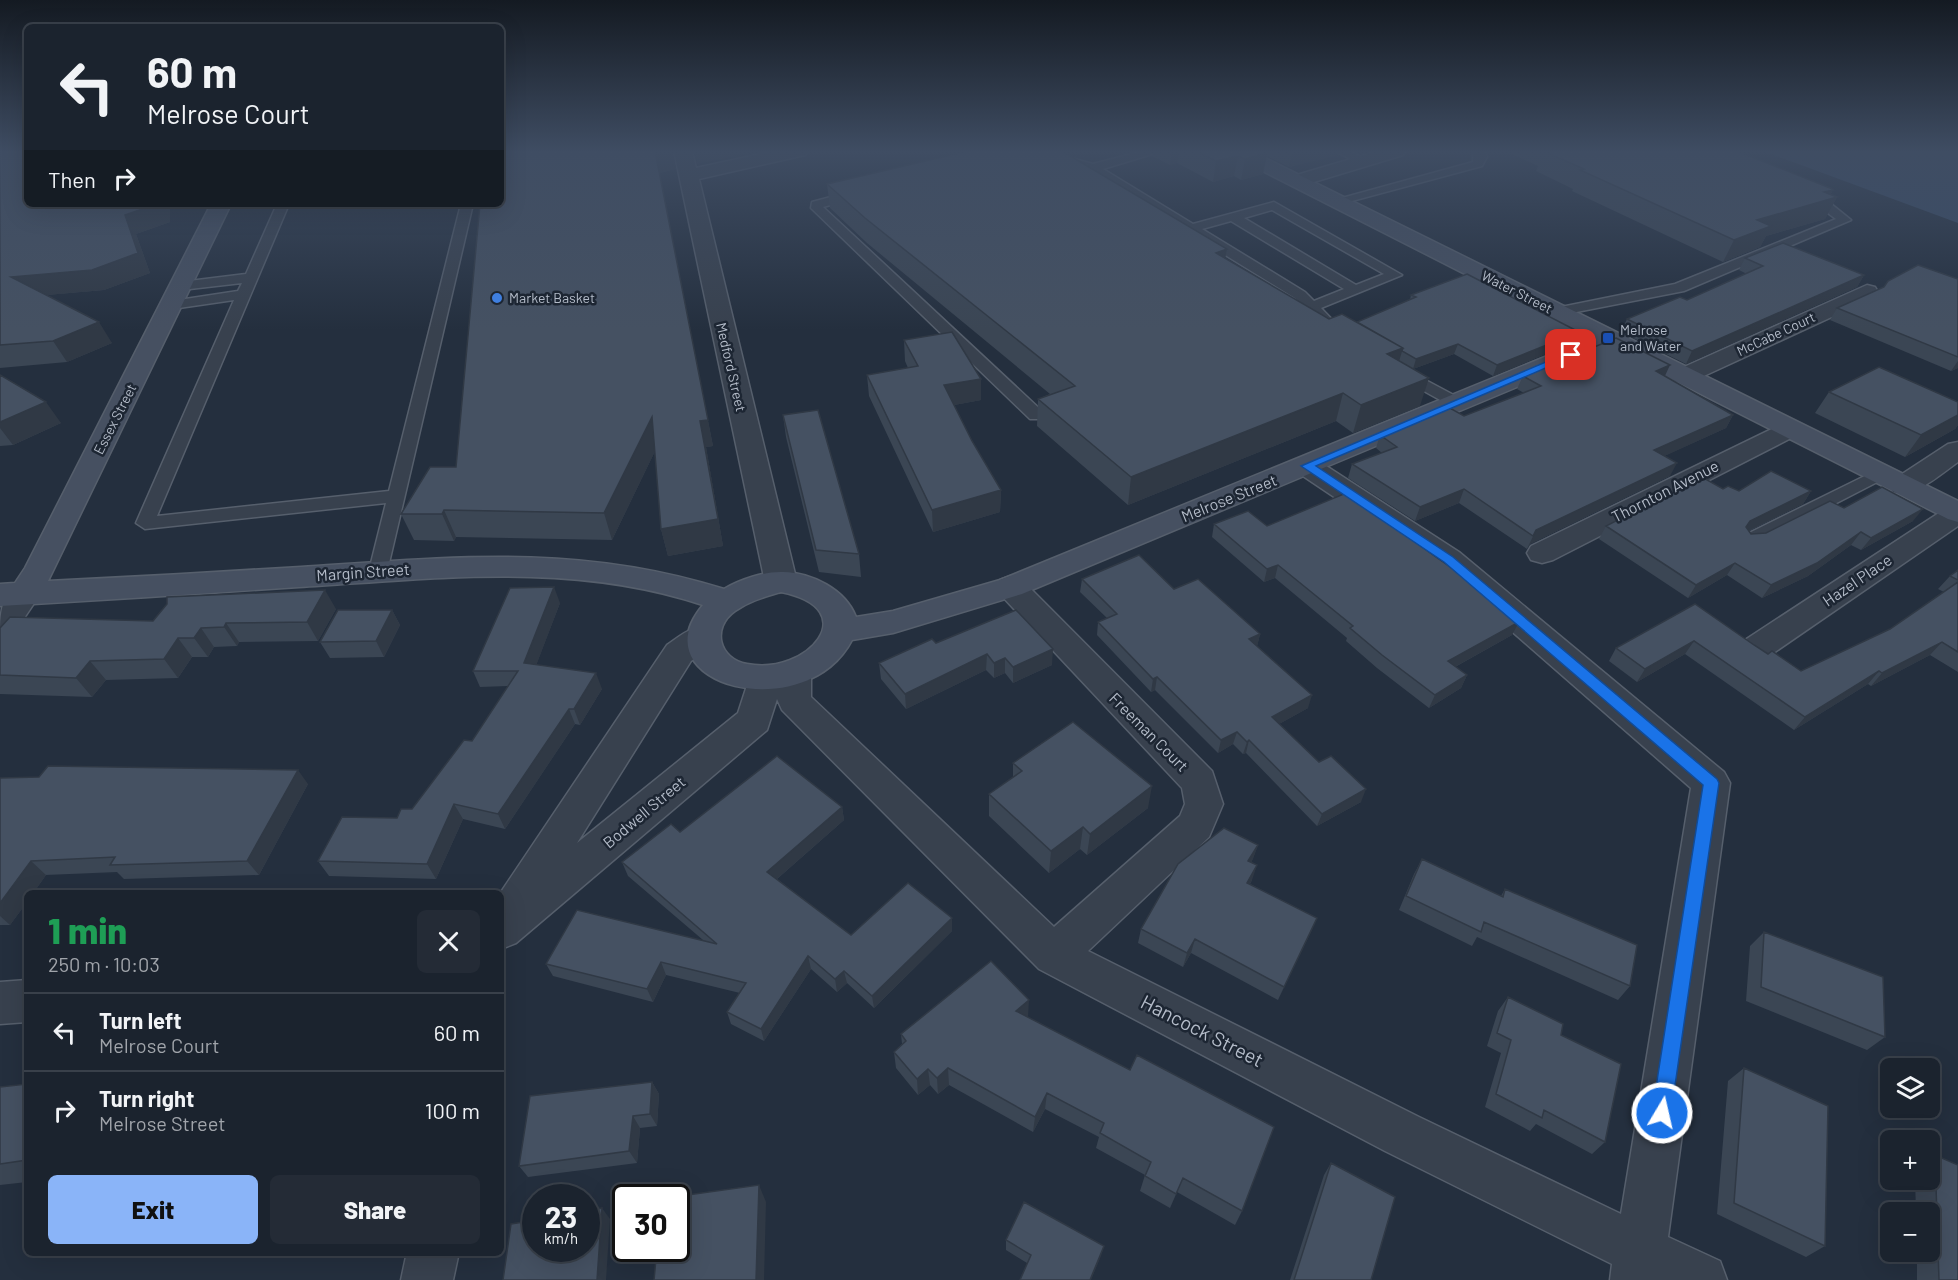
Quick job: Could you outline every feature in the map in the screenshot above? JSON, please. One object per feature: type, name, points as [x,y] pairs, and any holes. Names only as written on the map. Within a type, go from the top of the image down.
[{"type":"street","name":"Essex Street","points":[[0,628],[12,594],[40,569],[218,211]]},
{"type":"street","name":"Medford Street","points":[[696,211],[781,582]]},
{"type":"street","name":"Water Street","points":[[1356,211],[1958,513]]},
{"type":"street","name":"McCabe Court","points":[[1684,376],[1867,292]]},
{"type":"street","name":"Melrose Street","points":[[840,631],[893,622],[1011,587],[1610,339]]},
{"type":"street","name":"Thornton Avenue","points":[[1542,553],[1788,429]]},
{"type":"street","points":[[1891,480],[1958,450]]},
{"type":"street","points":[[1307,466],[1449,560],[1711,783],[1638,1265]]},
{"type":"street","name":"Hazel Place","points":[[1757,648],[1958,513]]},
{"type":"street","name":"Margin Street","points":[[12,594],[507,565],[636,575],[671,582],[723,600]]},
{"type":"street","points":[[781,582],[802,585],[820,592],[833,602],[839,616],[840,631],[834,646],[820,660],[779,676],[743,677],[722,669],[705,653],[702,637],[706,620],[723,600],[758,585],[781,582]]},
{"type":"street","name":"Freeman Court","points":[[1011,587],[1199,782],[1204,804],[1195,826],[1054,955]]},
{"type":"street","name":"Bodwell Street","points":[[504,924],[680,653],[702,637]]},
{"type":"street","name":"Hancock Street","points":[[779,676],[794,701],[1054,955],[1402,1134],[1638,1265],[1701,1280]]},
{"type":"street","name":"Bodwell Street","points":[[504,927],[754,720],[779,676]]},
{"type":"street","points":[[0,1003],[24,1001]]},
{"type":"street","points":[[427,1280],[432,1256]]},
{"type":"lane","points":[[280,211],[145,523],[397,496]]},
{"type":"lane","points":[[379,571],[465,211]]},
{"type":"lane","points":[[820,211],[1036,415]]},
{"type":"lane","points":[[1164,211],[1300,295],[1334,330],[1352,342]]},
{"type":"lane","points":[[1192,228],[1256,211]]},
{"type":"lane","points":[[1282,211],[1395,275],[1311,307]]},
{"type":"lane","points":[[1556,312],[1679,288],[1845,220],[1833,211]]},
{"type":"lane","points":[[1233,217],[1355,290]]},
{"type":"lane","points":[[177,295],[250,278]]},
{"type":"lane","points":[[177,295],[242,295]]},
{"type":"lane","points":[[1390,366],[1456,403]]},
{"type":"lane","points":[[1750,540],[1891,480]]},
{"type":"water","points":[[1925,211],[1958,211],[1958,223]]},
{"type":"building","points":[[0,211],[137,211],[125,215],[138,253],[92,270],[11,277],[99,322],[53,341],[0,345]]},
{"type":"building","points":[[479,211],[667,211],[708,420],[700,421],[718,519],[661,529],[652,417],[604,513],[444,510],[442,514],[401,514],[430,467],[456,467]]},
{"type":"building","points":[[857,211],[1163,211],[1227,249],[1216,253],[1329,319],[1342,314],[1403,348],[1387,354],[1429,378],[1361,405],[1343,393],[1131,477],[1038,399],[1075,386]]},
{"type":"building","points":[[1670,211],[1789,211],[1757,220],[1771,226],[1734,240]]},
{"type":"building","points":[[1783,243],[1864,275],[1692,351],[1627,319],[1680,297],[1687,300],[1763,266],[1745,258]]},
{"type":"building","points":[[1918,265],[1958,279],[1958,357],[1837,308],[1884,287],[1888,281]]},
{"type":"building","points":[[1467,274],[1579,332],[1497,365],[1458,344],[1416,359],[1402,351],[1403,348],[1357,322],[1416,297],[1411,295]]},
{"type":"building","points":[[952,332],[981,379],[944,385],[972,441],[1001,490],[932,510],[867,375],[918,366],[904,340]]},
{"type":"building","points":[[1616,338],[1670,365],[1656,371],[1733,415],[1654,450],[1677,463],[1536,530],[1533,536],[1464,489],[1420,507],[1352,464],[1397,447],[1380,435],[1448,407],[1464,416],[1541,386],[1523,376]]},
{"type":"building","points":[[1879,367],[1958,402],[1958,415],[1921,435],[1829,392]]},
{"type":"building","points":[[0,375],[46,402],[0,422]]},
{"type":"building","points":[[818,410],[859,554],[816,550],[783,415]]},
{"type":"building","points":[[1771,471],[1811,491],[1750,521],[1746,527],[1751,534],[1766,533],[1830,501],[1844,508],[1882,487],[1923,509],[1871,538],[1861,532],[1817,563],[1771,585],[1735,563],[1696,585],[1606,526],[1702,477],[1723,489],[1728,486],[1739,491]]},
{"type":"building","points":[[1346,493],[1477,586],[1519,622],[1448,661],[1467,675],[1435,695],[1382,655],[1350,628],[1353,626],[1278,565],[1267,569],[1214,524],[1248,511],[1267,526]]},
{"type":"building","points":[[1139,555],[1174,589],[1198,579],[1260,634],[1249,639],[1312,695],[1272,717],[1319,762],[1331,756],[1366,789],[1322,814],[1249,740],[1247,742],[1237,732],[1221,740],[1157,677],[1153,679],[1098,622],[1117,614],[1082,579]]},
{"type":"building","points":[[1958,570],[1958,580],[1950,576]]},
{"type":"building","points":[[1958,582],[1958,652],[1942,642],[1882,673],[1879,671],[1805,717],[1694,641],[1645,669],[1616,648],[1695,604],[1768,654],[1772,651],[1801,671],[1890,629]]},
{"type":"building","points":[[554,587],[524,663],[596,673],[574,709],[569,709],[498,814],[454,804],[427,864],[318,861],[342,817],[397,818],[401,809],[412,809],[464,740],[472,741],[518,671],[473,671],[510,588]]},
{"type":"building","points":[[325,590],[307,622],[226,623],[224,627],[201,628],[194,638],[178,638],[164,659],[90,661],[76,678],[0,675],[0,628],[10,617],[153,621],[167,604],[167,597]]},
{"type":"building","points":[[338,610],[392,610],[376,641],[320,642]]},
{"type":"building","points":[[1016,610],[1053,649],[1013,667],[1005,658],[994,663],[987,654],[905,694],[879,663],[932,639],[936,643]]},
{"type":"building","points":[[1073,722],[1152,786],[1090,834],[1083,827],[1051,851],[989,794],[1022,771],[1013,763]]},
{"type":"building","points":[[777,756],[842,807],[767,872],[851,935],[908,883],[952,918],[872,996],[844,971],[835,979],[808,956],[761,1029],[727,1012],[746,983],[661,962],[647,989],[546,964],[577,910],[717,944],[622,862],[671,824],[680,832]]},
{"type":"building","points":[[48,766],[298,770],[247,861],[110,865],[115,857],[31,861],[0,903],[0,778],[39,777]]},
{"type":"building","points":[[1224,828],[1258,845],[1248,861],[1257,865],[1247,883],[1317,918],[1284,987],[1195,939],[1187,953],[1141,929],[1178,864]]},
{"type":"building","points":[[1422,859],[1503,897],[1505,889],[1637,945],[1630,986],[1484,922],[1481,932],[1406,896]]},
{"type":"building","points":[[1764,932],[1883,977],[1885,1037],[1761,987]]},
{"type":"building","points":[[991,961],[1029,1000],[1016,1011],[1130,1070],[1137,1055],[1274,1127],[1242,1211],[1183,1178],[1176,1194],[1145,1176],[1151,1162],[1100,1133],[1104,1123],[1047,1093],[1035,1117],[948,1068],[937,1078],[928,1069],[917,1079],[894,1052],[906,1041],[901,1034]]},
{"type":"building","points":[[1508,997],[1563,1024],[1561,1035],[1621,1064],[1605,1142],[1544,1110],[1542,1118],[1496,1094],[1511,1040],[1497,1033]]},
{"type":"building","points":[[1744,1068],[1828,1106],[1825,1246],[1734,1203]]},
{"type":"building","points":[[652,1082],[650,1114],[633,1116],[629,1151],[519,1166],[530,1096]]},
{"type":"building","points":[[24,1084],[24,1160],[0,1164],[0,1087]]},
{"type":"building","points":[[1940,1157],[1958,1165],[1958,1280],[1939,1280],[1940,1202],[1937,1202],[1936,1190],[1940,1190]]},
{"type":"building","points":[[1331,1163],[1395,1197],[1371,1280],[1294,1280]]},
{"type":"building","points":[[759,1185],[756,1280],[654,1280],[656,1262],[690,1262],[690,1195]]},
{"type":"building","points":[[1024,1202],[1104,1246],[1090,1280],[1020,1280],[1031,1255],[1006,1240]]},
{"type":"building","points":[[600,1208],[602,1208],[600,1237]]},
{"type":"building","points":[[522,1222],[522,1262],[598,1262],[597,1280],[503,1280],[511,1224]]},
{"type":"place","name":"Market Basket","points":[[497,298]]},
{"type":"place","name":"Melrose and Water","points":[[1608,338]]},
{"type":"route","points":[[1571,355],[1307,466],[1449,560],[1711,783],[1662,1113]]}]
